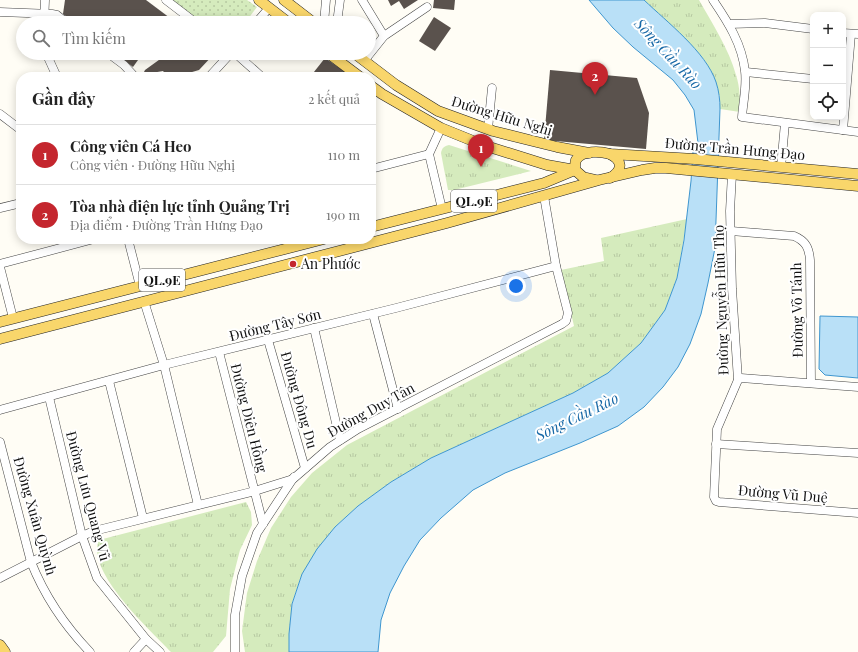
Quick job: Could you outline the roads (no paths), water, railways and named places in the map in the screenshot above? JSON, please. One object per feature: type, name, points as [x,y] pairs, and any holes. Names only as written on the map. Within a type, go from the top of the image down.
[{"type":"main road","points":[[259,0],[280,16]]},
{"type":"main road","points":[[284,0],[305,16]]},
{"type":"main road","points":[[339,60],[354,72]]},
{"type":"main road","name":"Đường Hữu Nghị","points":[[364,61],[396,85],[438,111],[488,129],[557,147],[589,153]]},
{"type":"main road","name":"Đường Hữu Nghị","points":[[376,90],[441,128],[483,145],[547,165],[575,170]]},
{"type":"main road","name":"Đường Trần Hưng Đạo","points":[[589,153],[600,152],[610,154],[725,161],[858,174]]},
{"type":"main road","points":[[575,170],[577,159],[584,154],[589,153]]},
{"type":"main road","points":[[610,154],[620,163],[619,171],[610,178]]},
{"type":"main road","name":"Đường Trần Hưng Đạo","points":[[376,241],[599,180],[655,168],[692,170],[858,186]]},
{"type":"main road","name":"Đường Trần Hưng Đạo","points":[[575,170],[583,177],[599,180]]},
{"type":"main road","name":"QL.9E","points":[[376,226],[544,183],[575,170]]},
{"type":"main road","points":[[442,208],[447,223]]},
{"type":"main road","name":"QL.9E","points":[[0,322],[304,244]]},
{"type":"main road","name":"Đường Trần Hưng Đạo","points":[[0,339],[365,244]]},
{"type":"main road","points":[[140,286],[144,301]]},
{"type":"main road","points":[[13,318],[17,334]]},
{"type":"main road","points":[[0,645],[5,652]]},
{"type":"street","points":[[44,13],[45,0]]},
{"type":"street","points":[[166,0],[187,16]]},
{"type":"street","points":[[325,16],[326,0]]},
{"type":"street","points":[[338,16],[340,0]]},
{"type":"street","points":[[362,0],[372,16]]},
{"type":"street","points":[[713,0],[729,24],[740,48],[746,72],[742,117],[858,132]]},
{"type":"street","points":[[376,46],[384,36],[427,7]]},
{"type":"street","points":[[262,16],[269,8]]},
{"type":"street","points":[[0,12],[44,13],[58,16]]},
{"type":"street","points":[[376,23],[384,36]]},
{"type":"street","points":[[729,24],[765,23],[810,29]]},
{"type":"street","points":[[846,75],[851,34]]},
{"type":"street","points":[[49,60],[55,72]]},
{"type":"street","points":[[117,60],[130,72]]},
{"type":"street","points":[[214,72],[225,60]]},
{"type":"street","points":[[243,60],[256,72]]},
{"type":"street","points":[[746,72],[810,79]]},
{"type":"street","points":[[843,130],[845,84]]},
{"type":"street","points":[[488,129],[492,88]]},
{"type":"street","points":[[0,114],[16,126]]},
{"type":"street","points":[[781,166],[785,123]]},
{"type":"street","points":[[441,128],[429,154],[442,208]]},
{"type":"street","points":[[376,168],[429,154]]},
{"type":"street","name":"Đường Nguyễn Hữu Thọ","points":[[713,492],[717,429],[738,380],[732,289],[728,174]]},
{"type":"street","name":"Đường Duy Tân","points":[[0,578],[94,531],[255,491],[293,479],[330,447],[371,422],[562,324],[566,321],[568,313],[556,266],[544,196]]},
{"type":"street","points":[[0,208],[16,204]]},
{"type":"street","name":"Đường Võ Tánh","points":[[730,231],[794,236],[801,239],[807,247],[810,260],[811,383]]},
{"type":"street","points":[[0,264],[75,244]]},
{"type":"street","points":[[129,244],[140,286]]},
{"type":"street","name":"Đường Tây Sơn","points":[[0,410],[164,366],[373,314],[556,266]]},
{"type":"street","points":[[0,267],[13,318]]},
{"type":"street","points":[[144,301],[164,366],[198,505]]},
{"type":"street","points":[[373,314],[398,409]]},
{"type":"street","points":[[314,328],[340,440]]},
{"type":"street","name":"Đường Đông Du","points":[[268,340],[305,468]]},
{"type":"street","name":"Đường Diên Hồng","points":[[219,352],[263,524]]},
{"type":"street","points":[[738,380],[741,378],[858,387]]},
{"type":"street","points":[[109,381],[143,518]]},
{"type":"street","name":"Đường Lưu Quang Vũ","points":[[49,397],[82,536],[97,578],[146,639],[160,652]]},
{"type":"street","name":"Đường Xuân Quỳnh","points":[[0,442],[31,562],[37,578],[53,608],[90,652]]},
{"type":"street","points":[[716,444],[858,453]]},
{"type":"street","points":[[228,652],[235,648],[235,615],[242,576],[257,533],[294,477]]},
{"type":"street","name":"Đường Vũ Duệ","points":[[713,492],[716,501],[719,502],[858,513]]},
{"type":"street","points":[[134,652],[146,639]]},
{"type":"water","name":"Sông Cầu Rào","points":[[589,0],[644,0],[695,49],[711,71],[717,85],[720,109],[715,248],[701,314],[690,344],[678,367],[663,387],[644,407],[618,426],[505,473],[473,490],[441,518],[420,540],[390,593],[381,620],[378,652],[289,652],[292,604],[302,574],[317,549],[335,527],[358,506],[391,482],[431,458],[573,393],[608,373],[641,343],[665,310],[677,278],[684,240],[693,152],[698,143],[694,110],[685,95],[673,80],[633,47],[613,28]]},
{"type":"water","points":[[820,316],[858,317],[858,378],[825,375],[819,369]]},
{"type":"place","name":"Tòa nhà điện lực tỉnh Quảng Trị","points":[[595,95]]},
{"type":"place","name":"Công viên Cá Heo","points":[[481,167]]},
{"type":"place","name":"An Phước","points":[[293,264]]}]
